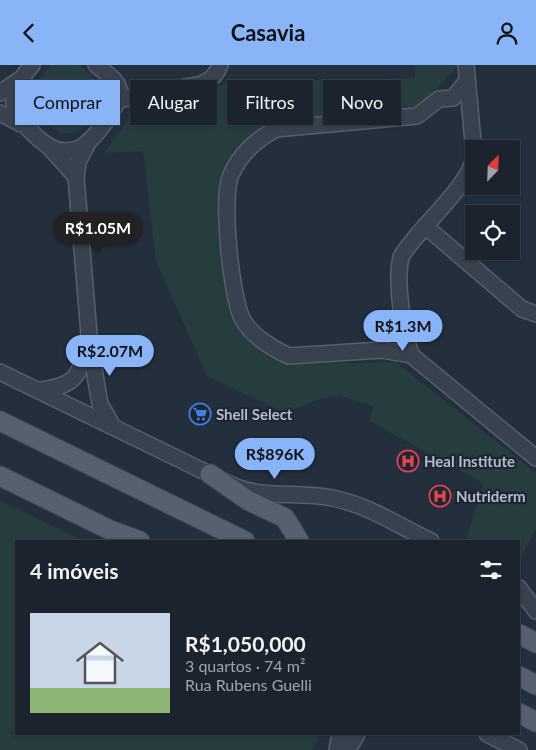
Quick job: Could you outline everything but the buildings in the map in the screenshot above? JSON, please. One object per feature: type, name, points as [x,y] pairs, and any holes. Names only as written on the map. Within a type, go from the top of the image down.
[{"type":"main road","points":[[0,421],[243,540]]},
{"type":"main road","points":[[210,474],[240,495],[285,518],[309,540]]},
{"type":"main road","points":[[0,476],[110,530],[137,540]]},
{"type":"main road","points":[[285,518],[298,540]]},
{"type":"main road","points":[[520,635],[536,643]]},
{"type":"main road","points":[[520,677],[536,685]]},
{"type":"main road","points":[[520,714],[536,722]]},
{"type":"street","points":[[19,80],[32,65]]},
{"type":"street","points":[[96,65],[114,80]]},
{"type":"street","points":[[120,100],[137,95],[198,85],[215,75],[220,65]]},
{"type":"street","points":[[466,65],[473,140]]},
{"type":"street","points":[[453,98],[467,81]]},
{"type":"street","points":[[0,93],[15,83]]},
{"type":"street","points":[[470,108],[453,98],[439,99],[416,116],[276,129],[256,141],[236,164],[226,189],[232,290],[243,320],[250,329],[277,351],[289,356],[382,350],[411,355],[536,458]]},
{"type":"street","points":[[0,113],[15,121]]},
{"type":"street","points":[[22,125],[49,147],[76,177]]},
{"type":"street","points":[[102,125],[81,154],[76,177],[90,334],[98,395],[112,425]]},
{"type":"street","points":[[49,147],[59,150],[76,149],[89,141]]},
{"type":"street","points":[[411,355],[404,332],[398,267],[406,248],[465,176]]},
{"type":"street","points":[[425,226],[522,309],[536,313]]},
{"type":"street","points":[[382,350],[404,332]]},
{"type":"street","points":[[41,390],[67,385],[74,379],[82,364],[90,334]]},
{"type":"street","points":[[0,372],[41,390],[252,493],[317,495],[344,500],[428,540]]},
{"type":"street","points":[[110,530],[127,540]]},
{"type":"street","points":[[520,589],[536,611]]},
{"type":"street","points":[[337,750],[340,735]]},
{"type":"street","points":[[348,750],[356,735]]},
{"type":"street","points":[[489,735],[519,750]]},
{"type":"green space","points":[[51,65],[79,65],[96,80],[39,80]]},
{"type":"green space","points":[[415,65],[458,65],[422,105],[407,112],[401,113],[401,80],[326,80],[415,78]]},
{"type":"green space","points":[[313,80],[323,80],[323,119],[313,120]]},
{"type":"green space","points":[[227,84],[227,125],[263,125],[221,178],[229,309],[237,324],[269,357],[288,364],[396,362],[536,473],[536,528],[520,560],[520,540],[466,540],[483,483],[369,421],[374,407],[339,395],[320,399],[284,413],[207,376],[156,261],[143,151],[104,153],[130,117],[130,125],[217,125],[217,86]]},
{"type":"green space","points":[[50,125],[85,125],[79,132],[62,134]]},
{"type":"green space","points":[[0,501],[82,540],[15,540],[15,735],[320,735],[312,750],[0,750]]},
{"type":"place","name":"Shell Select","points":[[200,414]]},
{"type":"place","name":"Heal Institute","points":[[408,461]]},
{"type":"place","name":"Nutriderm","points":[[440,496]]}]
